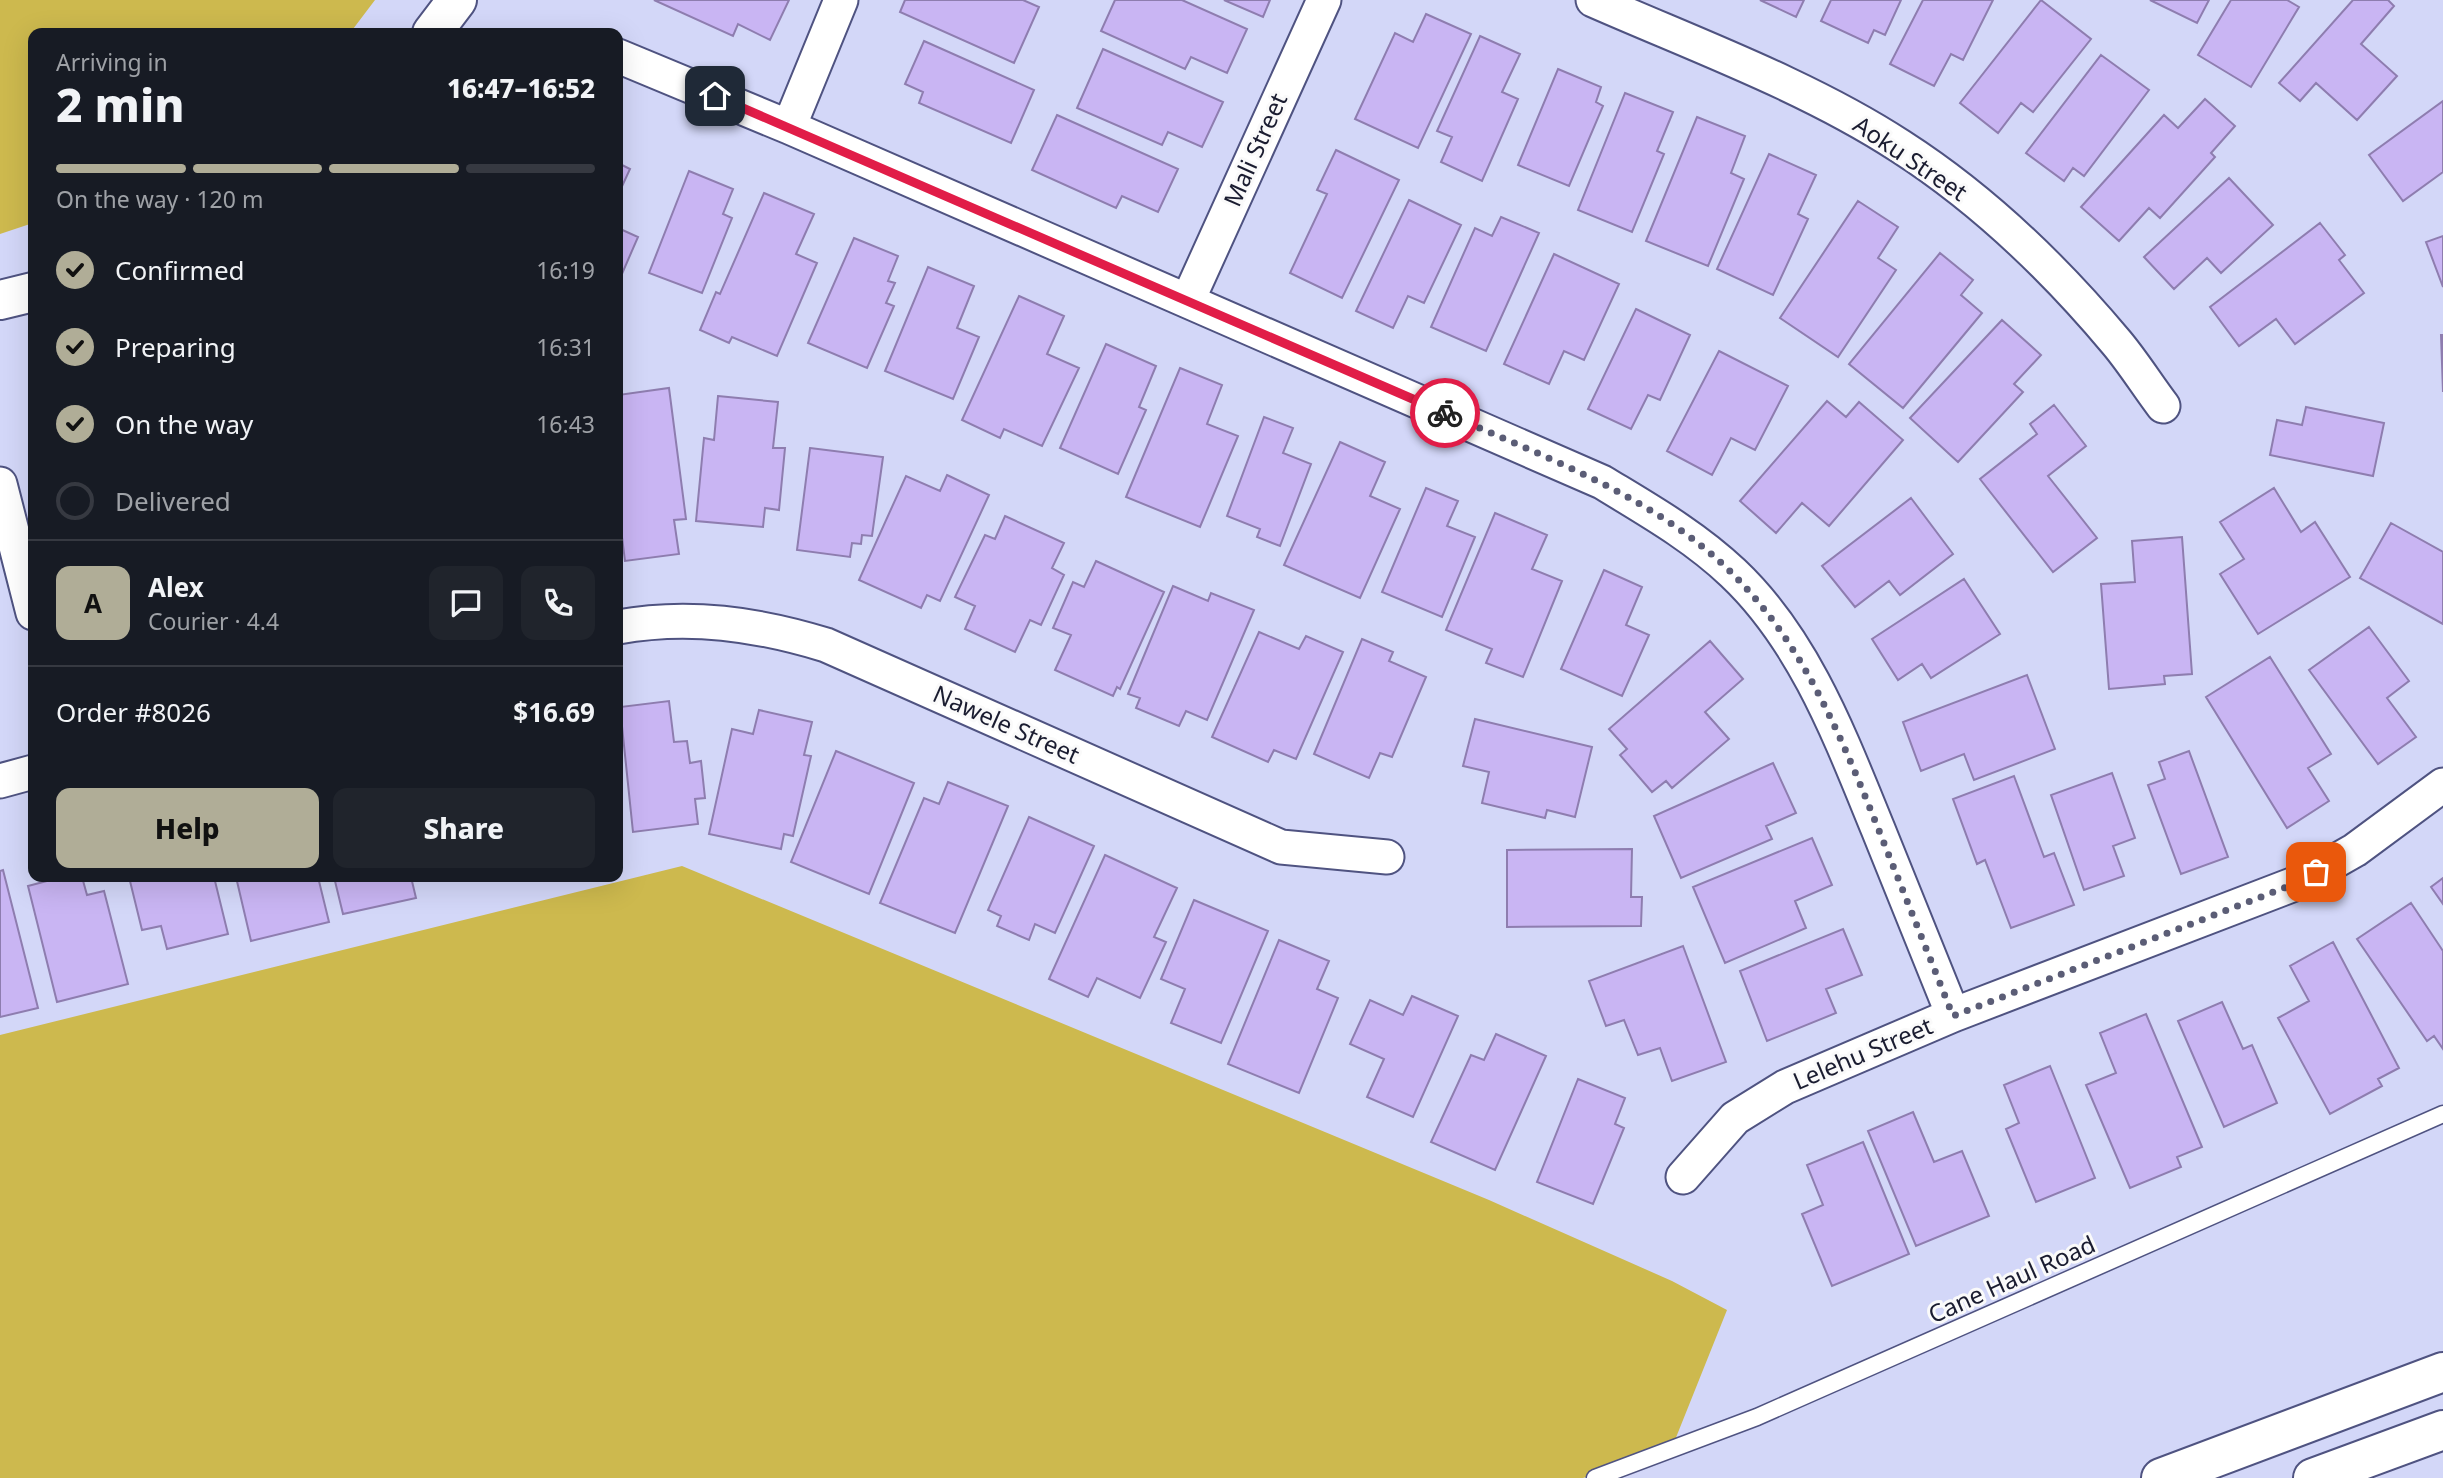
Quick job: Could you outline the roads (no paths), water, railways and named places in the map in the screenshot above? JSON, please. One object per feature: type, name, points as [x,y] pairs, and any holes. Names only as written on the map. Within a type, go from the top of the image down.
[{"type":"main road","points":[[436,28],[457,0]]},
{"type":"main road","points":[[0,300],[28,293]]},
{"type":"main road","points":[[2161,1478],[2443,1372]]},
{"type":"main road","points":[[2314,1478],[2443,1430]]},
{"type":"street","points":[[789,127],[841,0]]},
{"type":"street","name":"Mali Street","points":[[1188,300],[1324,0]]},
{"type":"street","name":"Aoku Street","points":[[1592,0],[1815,98],[1900,146],[1970,198],[2044,263],[2116,342],[2163,406]]},
{"type":"street","points":[[623,57],[1188,300],[1602,482],[1682,531],[1734,573],[1772,617],[1821,695],[1846,749],[1953,1016]]},
{"type":"street","points":[[0,484],[28,593]]},
{"type":"street","name":"Nawele Street","points":[[623,626],[710,621],[777,630],[826,645],[1281,848],[1387,857]]},
{"type":"street","points":[[0,781],[28,773]]},
{"type":"street","name":"Lelehu Street","points":[[1683,1177],[1735,1118],[1785,1087],[1953,1016],[2297,883],[2355,850],[2443,785]]},
{"type":"lane","name":"Cane Haul Road","points":[[1595,1478],[1757,1417],[2443,1114]]}]
